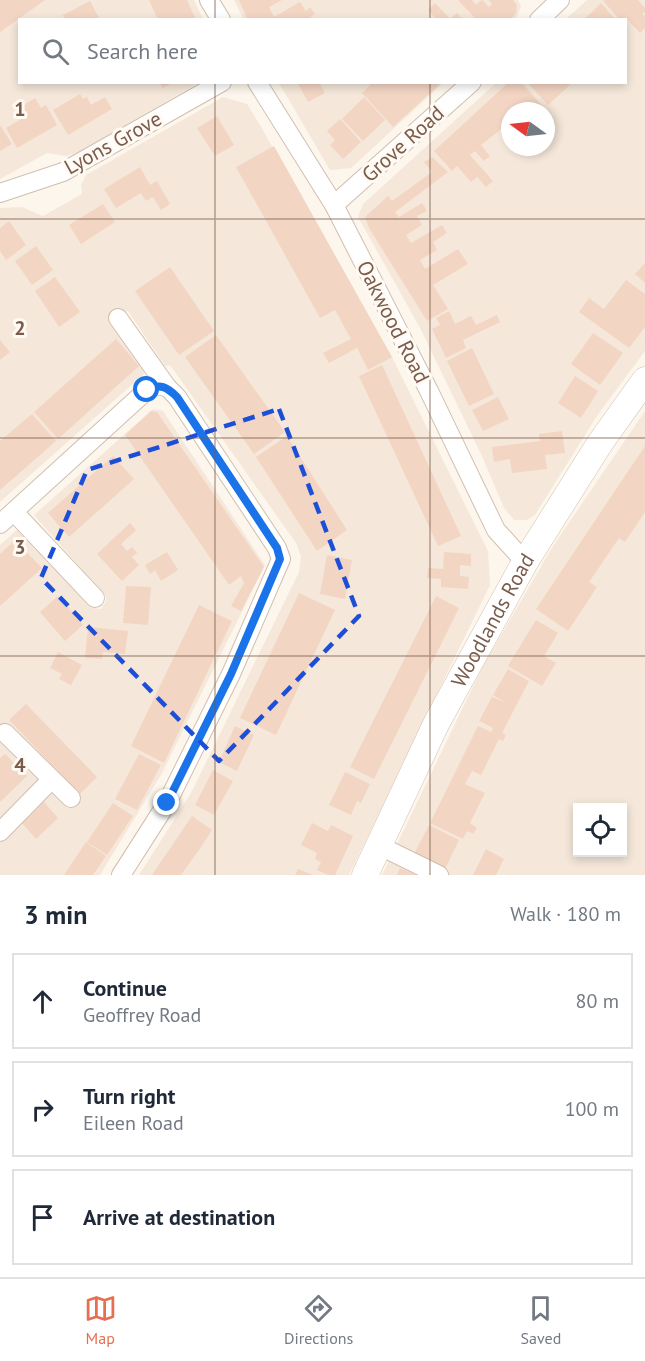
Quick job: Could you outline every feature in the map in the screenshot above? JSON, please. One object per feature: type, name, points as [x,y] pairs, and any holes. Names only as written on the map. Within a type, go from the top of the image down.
[{"type":"street","points":[[210,0],[220,18]]},
{"type":"street","name":"Lyons Grove","points":[[0,193],[63,172],[218,84]]},
{"type":"street","name":"Oakwood Road","points":[[258,84],[334,205],[429,391],[496,530],[525,562]]},
{"type":"street","name":"Grove Road","points":[[334,205],[470,84]]},
{"type":"street","points":[[118,318],[166,387],[177,397],[277,548],[280,559],[277,571],[231,674],[167,803],[121,875]]},
{"type":"street","name":"Woodlands Road","points":[[364,875],[380,846],[437,722],[525,562],[600,443],[645,380]]},
{"type":"street","points":[[95,598],[7,518],[147,390],[155,386],[166,387]]},
{"type":"street","points":[[5,733],[71,798]]},
{"type":"street","points":[[0,832],[51,780]]},
{"type":"street","points":[[380,846],[440,875]]},
{"type":"highlighted area","points":[[279,409],[359,616],[219,761],[41,578],[87,470]]},
{"type":"shaded area","points":[[0,0],[194,0],[203,18],[18,18],[18,84],[196,84],[77,153],[66,156],[47,153],[0,179]]},
{"type":"shaded area","points":[[234,0],[518,0],[521,6],[516,18],[243,18]]},
{"type":"shaded area","points":[[587,0],[645,0],[645,351],[597,416],[535,515],[527,520],[514,520],[504,508],[481,454],[420,328],[358,217],[363,204],[495,84],[627,84],[627,18],[567,18]]},
{"type":"shaded area","points":[[280,84],[442,84],[351,168],[330,170]]},
{"type":"shaded area","points":[[223,97],[247,104],[260,125],[392,357],[488,551],[490,585],[349,875],[139,875],[191,793],[299,572],[301,557],[296,543],[170,365],[165,366],[128,311],[112,322],[143,363],[144,374],[0,502],[0,208],[22,207],[43,216],[82,194],[81,185],[86,175]]},
{"type":"shaded area","points":[[153,409],[163,411],[265,565],[161,775],[100,875],[0,875],[0,545],[20,527],[92,608],[101,609],[106,597],[34,515]]},
{"type":"shaded area","points":[[645,411],[645,875],[382,875],[483,666],[553,546]]},
{"type":"building","points":[[0,0],[45,0],[18,18],[0,32]]},
{"type":"building","points":[[149,0],[187,0],[195,18],[157,18]]},
{"type":"building","points":[[239,0],[282,0],[269,7],[274,17],[300,2],[306,11],[310,7],[315,14],[309,18],[247,18]]},
{"type":"building","points":[[458,0],[472,0],[476,5],[482,0],[489,7],[492,4],[489,0],[513,0],[517,5],[516,13],[512,18],[475,18]]},
{"type":"building","points":[[638,0],[645,8],[642,14],[645,17],[645,28],[640,33],[627,18],[618,18],[603,1]]},
{"type":"building","points":[[90,1],[99,18],[64,18],[63,15]]},
{"type":"building","points":[[435,3],[449,18],[435,18],[428,10]]},
{"type":"building","points":[[601,3],[614,18],[585,18]]},
{"type":"building","points":[[457,13],[461,18],[451,18]]},
{"type":"building","points":[[298,84],[320,84],[325,93],[308,102]]},
{"type":"building","points":[[371,84],[440,84],[393,127],[362,93]]},
{"type":"building","points":[[507,84],[523,84],[539,102],[501,102],[501,129],[481,145],[490,156],[484,161],[475,151],[470,155],[493,181],[486,187],[477,177],[471,182],[457,166],[452,171],[434,151]]},
{"type":"building","points":[[529,84],[571,84],[551,102],[545,102]]},
{"type":"building","points":[[80,94],[83,99],[87,97],[91,105],[105,97],[112,109],[68,135],[53,110]]},
{"type":"building","points":[[364,97],[385,120],[363,141],[342,119]]},
{"type":"building","points":[[35,98],[41,108],[46,105],[57,125],[17,148],[6,128],[28,115],[22,106]]},
{"type":"building","points":[[217,116],[234,145],[215,156],[197,128]]},
{"type":"building","points":[[340,119],[361,142],[343,159],[330,145],[335,140],[327,131]]},
{"type":"building","points":[[0,125],[12,144],[0,151]]},
{"type":"building","points":[[274,146],[392,357],[368,370],[357,348],[329,363],[323,353],[351,339],[335,310],[320,318],[236,167]]},
{"type":"building","points":[[432,157],[448,172],[395,212],[399,217],[422,203],[427,211],[417,216],[422,225],[406,235],[411,243],[442,225],[447,233],[433,242],[437,250],[420,260],[425,269],[458,249],[468,264],[433,285],[448,309],[427,321],[369,228],[365,217],[388,196],[392,201],[432,172],[424,162]]},
{"type":"building","points":[[140,167],[150,185],[157,181],[170,204],[161,210],[153,197],[146,201],[141,193],[116,208],[104,189]]},
{"type":"building","points":[[103,204],[115,222],[81,244],[69,225]]},
{"type":"building","points":[[9,221],[26,245],[6,260],[0,251],[0,228]]},
{"type":"building","points":[[36,246],[53,270],[32,285],[15,261]]},
{"type":"building","points":[[645,263],[645,283],[635,274]]},
{"type":"building","points":[[170,267],[214,331],[179,355],[135,291]]},
{"type":"building","points":[[55,277],[80,312],[59,327],[35,291]]},
{"type":"building","points":[[626,280],[645,294],[645,327],[629,348],[579,312],[589,298],[604,309]]},
{"type":"building","points":[[449,311],[455,324],[471,316],[476,325],[497,315],[500,322],[463,340],[466,348],[446,358],[432,329],[440,325],[436,318]]},
{"type":"building","points":[[593,333],[623,353],[600,385],[571,364]]},
{"type":"building","points":[[216,335],[285,432],[254,454],[185,357]]},
{"type":"building","points":[[116,339],[139,366],[58,439],[34,412]]},
{"type":"building","points":[[0,340],[10,352],[0,360]]},
{"type":"building","points":[[472,348],[494,394],[469,406],[447,361]]},
{"type":"building","points":[[382,365],[461,536],[438,546],[359,376]]},
{"type":"building","points":[[575,376],[598,391],[581,418],[558,403]]},
{"type":"building","points":[[498,397],[509,419],[483,431],[472,410]]},
{"type":"building","points":[[151,411],[157,412],[264,567],[241,611],[231,606],[244,583],[241,576],[229,585],[125,435]]},
{"type":"building","points":[[32,414],[56,441],[0,490],[0,441]]},
{"type":"building","points":[[562,431],[565,453],[545,455],[547,469],[512,473],[510,459],[494,462],[492,447],[540,441],[539,434]]},
{"type":"building","points":[[287,436],[347,530],[317,551],[256,457]]},
{"type":"building","points":[[645,446],[645,512],[625,542],[619,538],[589,582],[597,587],[568,631],[536,609]]},
{"type":"building","points":[[113,456],[134,479],[69,537],[48,513]]},
{"type":"building","points":[[130,523],[136,530],[121,544],[127,551],[132,547],[137,553],[132,557],[139,565],[122,581],[97,554]]},
{"type":"building","points":[[15,540],[42,568],[0,606],[0,554]]},
{"type":"building","points":[[167,552],[178,570],[161,581],[155,570],[150,574],[145,565]]},
{"type":"building","points":[[444,552],[471,554],[471,566],[460,565],[460,576],[469,577],[468,589],[441,587],[441,579],[427,578],[428,568],[443,569]]},
{"type":"building","points":[[327,555],[352,560],[345,599],[320,594]]},
{"type":"building","points":[[126,586],[151,587],[148,625],[123,623]]},
{"type":"building","points":[[299,593],[335,610],[276,735],[240,718]]},
{"type":"building","points":[[58,596],[83,625],[65,641],[40,612]]},
{"type":"building","points":[[436,596],[459,608],[374,779],[350,767]]},
{"type":"building","points":[[199,605],[232,621],[164,763],[131,746]]},
{"type":"building","points":[[536,620],[558,633],[544,656],[556,663],[542,686],[508,666]]},
{"type":"building","points":[[88,627],[128,631],[125,654],[103,652],[102,659],[85,658]]},
{"type":"building","points":[[58,652],[82,665],[71,685],[59,679],[62,674],[50,668]]},
{"type":"building","points":[[508,669],[529,681],[502,733],[506,735],[503,741],[499,739],[481,775],[472,771],[465,784],[485,793],[470,823],[477,828],[473,834],[467,831],[463,839],[430,823],[478,726],[491,732],[493,728],[479,721],[492,697],[505,702],[493,695]]},
{"type":"building","points":[[26,704],[97,777],[80,794],[9,720]]},
{"type":"building","points":[[235,726],[254,735],[237,771],[219,762]]},
{"type":"building","points":[[5,754],[27,776],[0,802],[0,758]]},
{"type":"building","points":[[139,754],[161,765],[137,810],[115,799]]},
{"type":"building","points":[[213,770],[233,781],[214,815],[195,805]]},
{"type":"building","points":[[345,772],[370,784],[361,803],[357,801],[351,815],[329,805]]},
{"type":"building","points":[[44,802],[58,818],[36,839],[22,823]]},
{"type":"building","points":[[113,803],[133,816],[107,855],[87,842]]},
{"type":"building","points":[[192,816],[212,830],[201,847],[181,875],[152,875]]},
{"type":"building","points":[[312,823],[328,831],[331,825],[353,836],[335,875],[328,875],[317,870],[321,862],[315,859],[317,853],[301,845]]},
{"type":"building","points":[[429,825],[459,840],[445,869],[414,854]]},
{"type":"building","points":[[86,842],[106,856],[93,875],[64,875]]},
{"type":"building","points":[[486,849],[504,859],[496,875],[473,875]]},
{"type":"building","points":[[400,868],[416,875],[397,875]]},
{"type":"building","points":[[298,869],[313,875],[295,875]]},
{"type":"route","points":[[147,390],[155,386],[166,387],[177,397],[277,548],[280,559],[277,571],[231,674],[167,803]]}]
